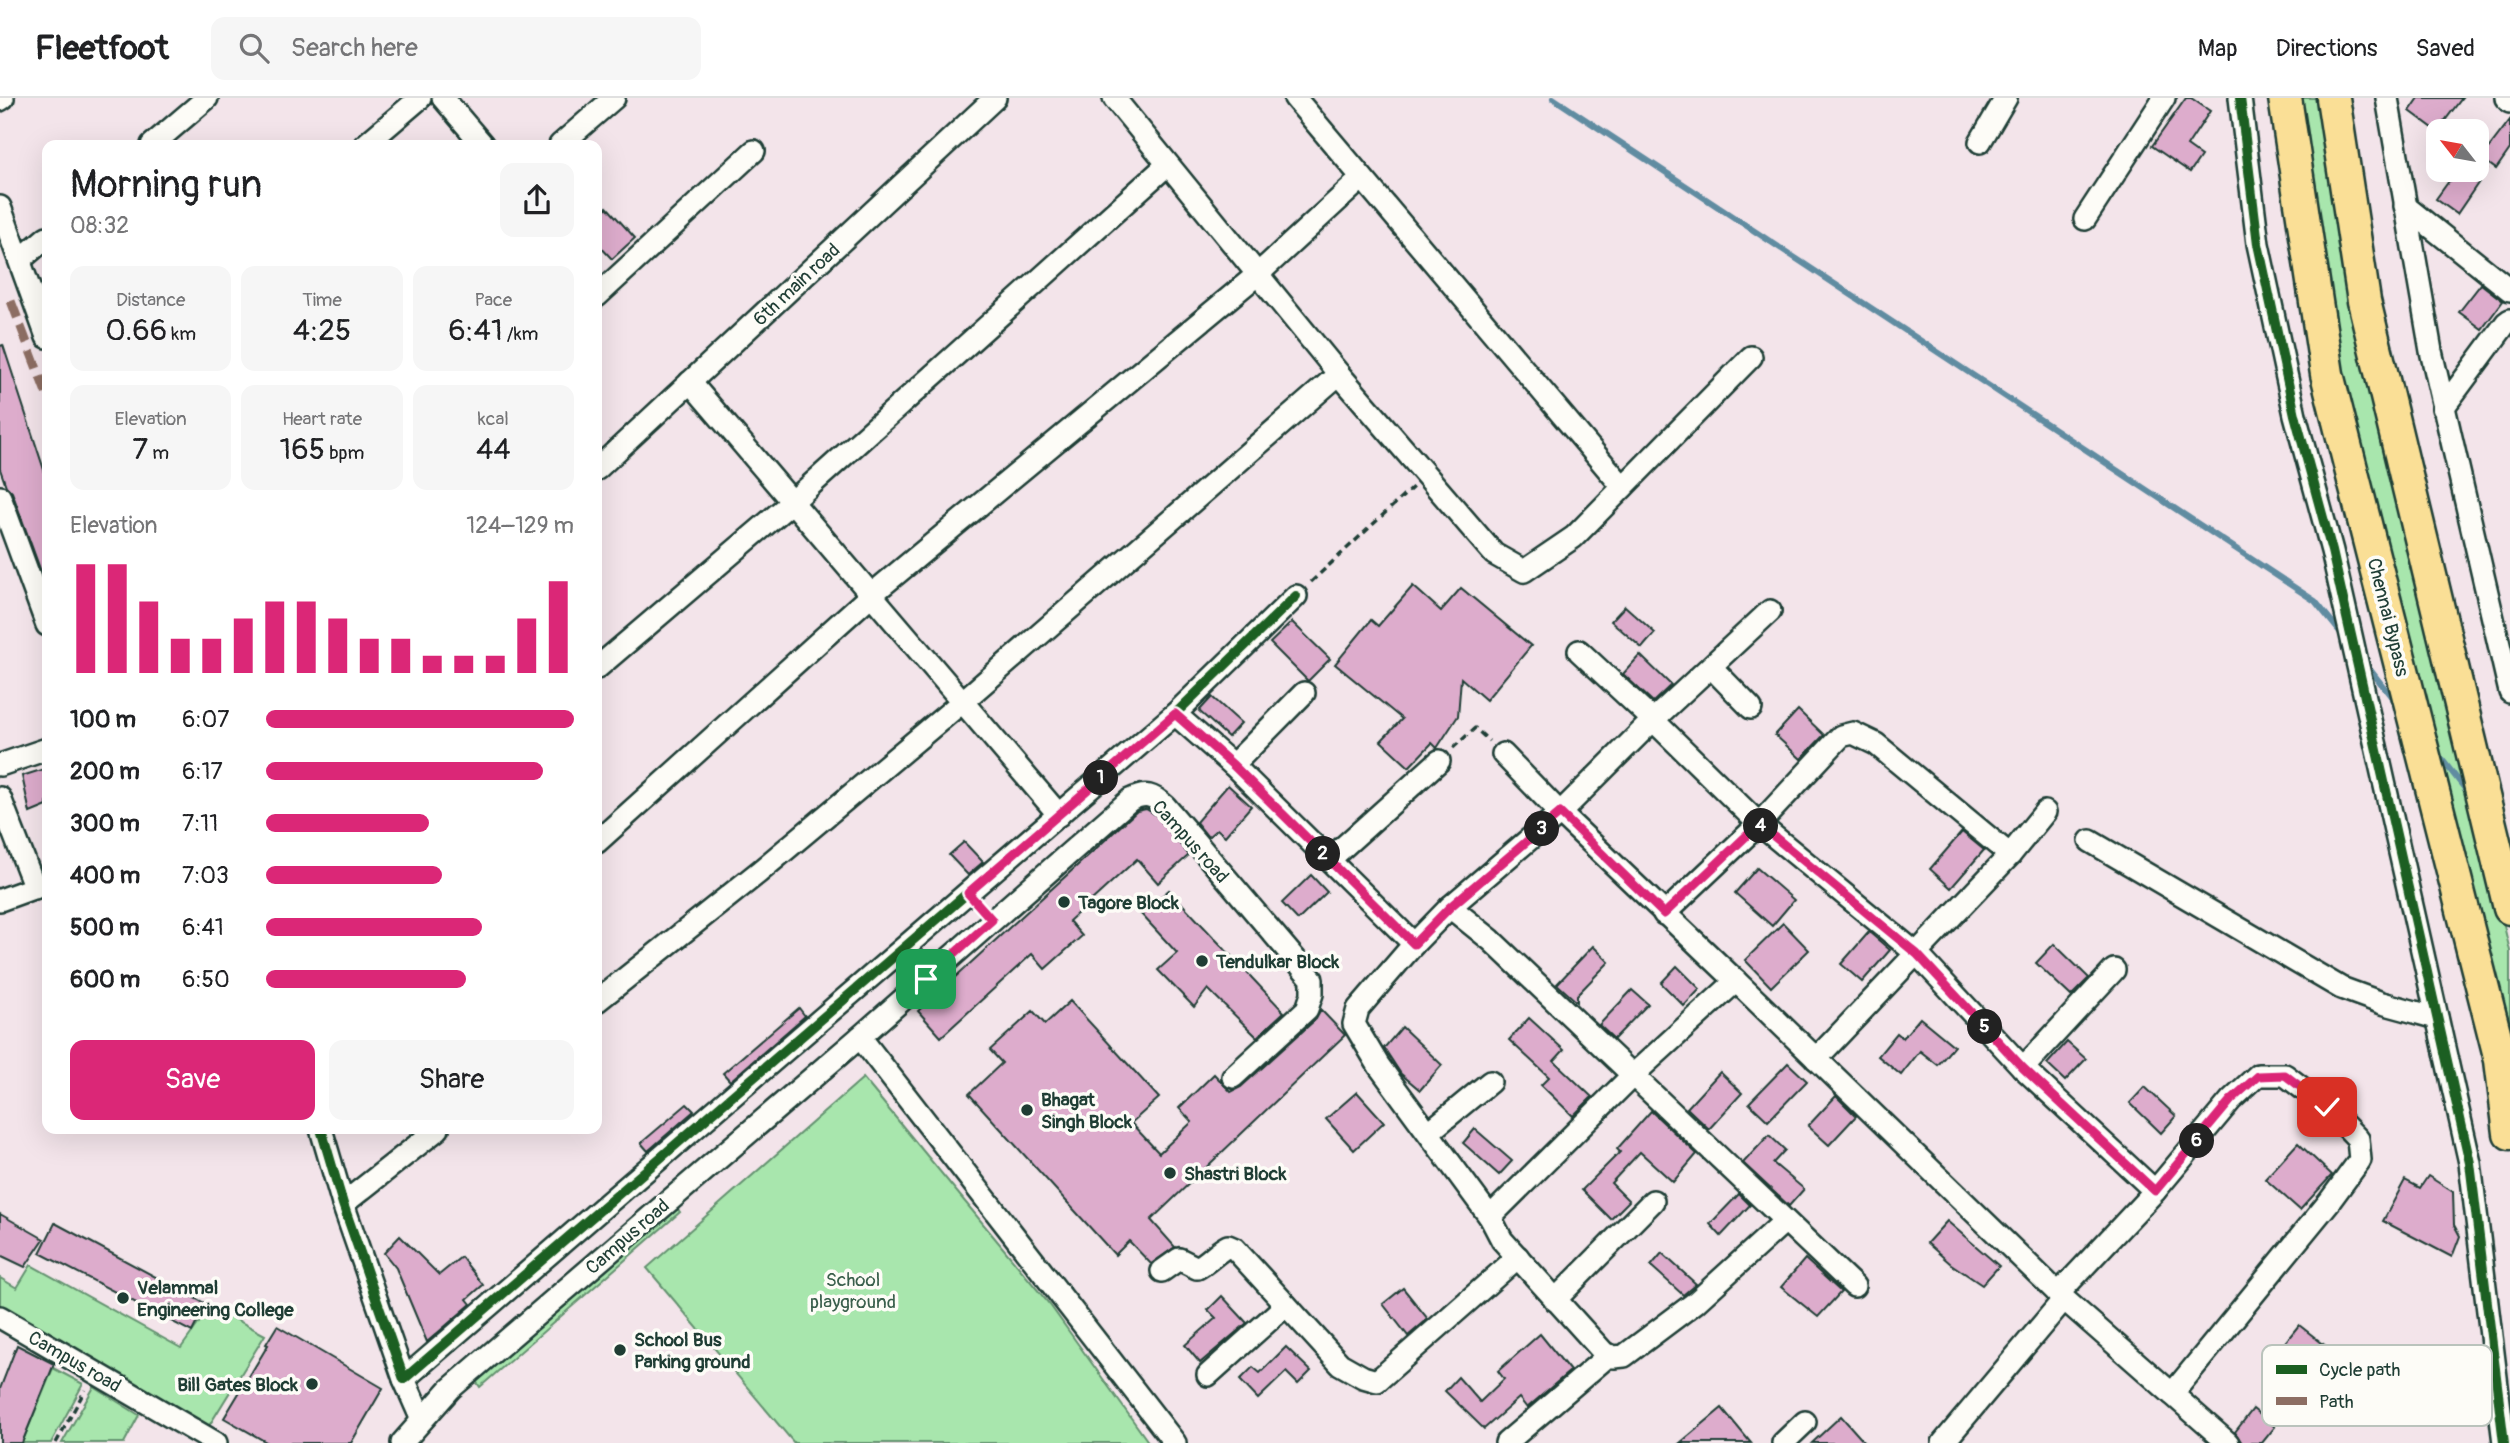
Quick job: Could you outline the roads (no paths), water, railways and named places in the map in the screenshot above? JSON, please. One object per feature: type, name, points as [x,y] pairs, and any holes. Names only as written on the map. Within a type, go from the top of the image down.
[{"type":"highway","name":"Chennai Bypass","points":[[2285,98],[2327,374],[2501,1060],[2510,1133]]},
{"type":"highway","points":[[2333,98],[2364,301],[2510,908]]},
{"type":"street","points":[[158,140],[207,98]]},
{"type":"street","points":[[371,140],[420,98]]},
{"type":"street","points":[[443,98],[479,140]]},
{"type":"street","points":[[566,140],[614,98]]},
{"type":"street","name":"6th main road","points":[[602,464],[995,98]]},
{"type":"street","points":[[1114,98],[1339,374],[1494,554],[1524,571],[1574,537],[1751,357]]},
{"type":"street","points":[[1295,98],[1623,487]]},
{"type":"street","points":[[1980,142],[2006,98]]},
{"type":"street","points":[[2085,219],[2164,98]]},
{"type":"street","points":[[2240,98],[2258,244],[2295,415],[2332,551],[2470,1163],[2504,1443]]},
{"type":"street","points":[[2387,98],[2431,351],[2510,692]]},
{"type":"street","points":[[2506,98],[2510,102]]},
{"type":"street","points":[[602,291],[754,151]]},
{"type":"street","points":[[602,664],[792,502],[1167,165]]},
{"type":"street","points":[[602,838],[872,595],[1258,274],[1362,178]]},
{"type":"street","points":[[2405,206],[2510,290]]},
{"type":"street","points":[[0,207],[42,323]]},
{"type":"street","points":[[20,260],[42,241]]},
{"type":"street","points":[[2444,408],[2510,320]]},
{"type":"street","points":[[602,997],[759,872],[962,702],[1339,374]]},
{"type":"street","points":[[690,382],[1059,815]]},
{"type":"street","points":[[0,497],[42,611]]},
{"type":"street","points":[[404,1379],[1175,714],[1297,596]]},
{"type":"street","points":[[1770,611],[1653,720],[1560,813],[1450,907],[1358,1009],[1354,1024],[1379,1066],[1490,1216],[1503,1240],[1590,1339],[1609,1356],[1624,1356],[1696,1302],[1785,1222]]},
{"type":"street","points":[[1579,651],[1759,824],[1917,954],[2023,1068],[2155,1191]]},
{"type":"street","points":[[1711,667],[1751,708]]},
{"type":"street","points":[[1233,765],[1304,693]]},
{"type":"street","points":[[1175,714],[1233,765],[1414,944]]},
{"type":"street","points":[[1664,914],[1759,824],[1831,746],[1842,736],[1853,733],[1876,744],[2010,855]]},
{"type":"street","points":[[0,765],[42,751]]},
{"type":"street","points":[[1503,754],[1560,813],[2061,1297],[2228,1443]]},
{"type":"street","points":[[1329,860],[1438,761]]},
{"type":"street","name":"Campus road","points":[[402,1443],[450,1389],[860,1037],[1130,800],[1140,795],[1153,796],[1165,806],[1312,979],[1312,995],[1307,1009],[1233,1077]]},
{"type":"street","points":[[0,798],[4,820],[41,886],[0,900]]},
{"type":"street","points":[[1816,1059],[2010,855],[2045,812]]},
{"type":"street","points":[[2090,841],[2342,988],[2382,1003],[2437,1018]]},
{"type":"street","points":[[968,893],[992,920]]},
{"type":"street","points":[[1450,907],[1491,940],[1854,1286]]},
{"type":"street","points":[[2023,1068],[2114,970]]},
{"type":"street","points":[[1490,1216],[1633,1075],[1736,981]]},
{"type":"street","points":[[860,1037],[1175,1443]]},
{"type":"street","points":[[1943,1443],[2061,1297],[2231,1100],[2258,1076],[2285,1075],[2327,1107],[2358,1139],[2360,1160],[2329,1202],[2172,1394]]},
{"type":"street","points":[[1429,1132],[1490,1082]]},
{"type":"street","points":[[322,1134],[343,1204],[404,1379],[422,1420]]},
{"type":"street","points":[[343,1204],[432,1134]]},
{"type":"street","points":[[1555,1300],[1653,1201]]},
{"type":"street","points":[[1162,1271],[1179,1259],[1197,1268],[1228,1246],[1235,1249],[1340,1364],[1363,1377],[1377,1381],[1518,1257]]},
{"type":"street","points":[[1208,1375],[1286,1305]]},
{"type":"street","name":"Campus road","points":[[2,1325],[96,1373],[216,1443]]},
{"type":"street","points":[[1516,1440],[1609,1356]]},
{"type":"street","points":[[1783,1443],[1805,1422]]},
{"type":"waterway","points":[[1553,98],[2315,601],[2345,638]]},
{"type":"waterway","points":[[2365,663],[2397,704]]},
{"type":"waterway","points":[[2437,753],[2469,794]]},
{"type":"place","name":"Tagore Block","points":[[1064,902]]},
{"type":"place","name":"Tendulkar Block","points":[[1202,961]]},
{"type":"place","name":"Bhagat Singh Block","points":[[1027,1110]]},
{"type":"place","name":"Shastri Block","points":[[1170,1173]]},
{"type":"place","name":"Velammal Engineering College","points":[[123,1298]]},
{"type":"place","name":"School Bus Parking ground","points":[[620,1350]]},
{"type":"place","name":"Bill Gates Block","points":[[312,1384]]},
{"type":"park label","name":"School playground","points":[[853,1290]]}]
